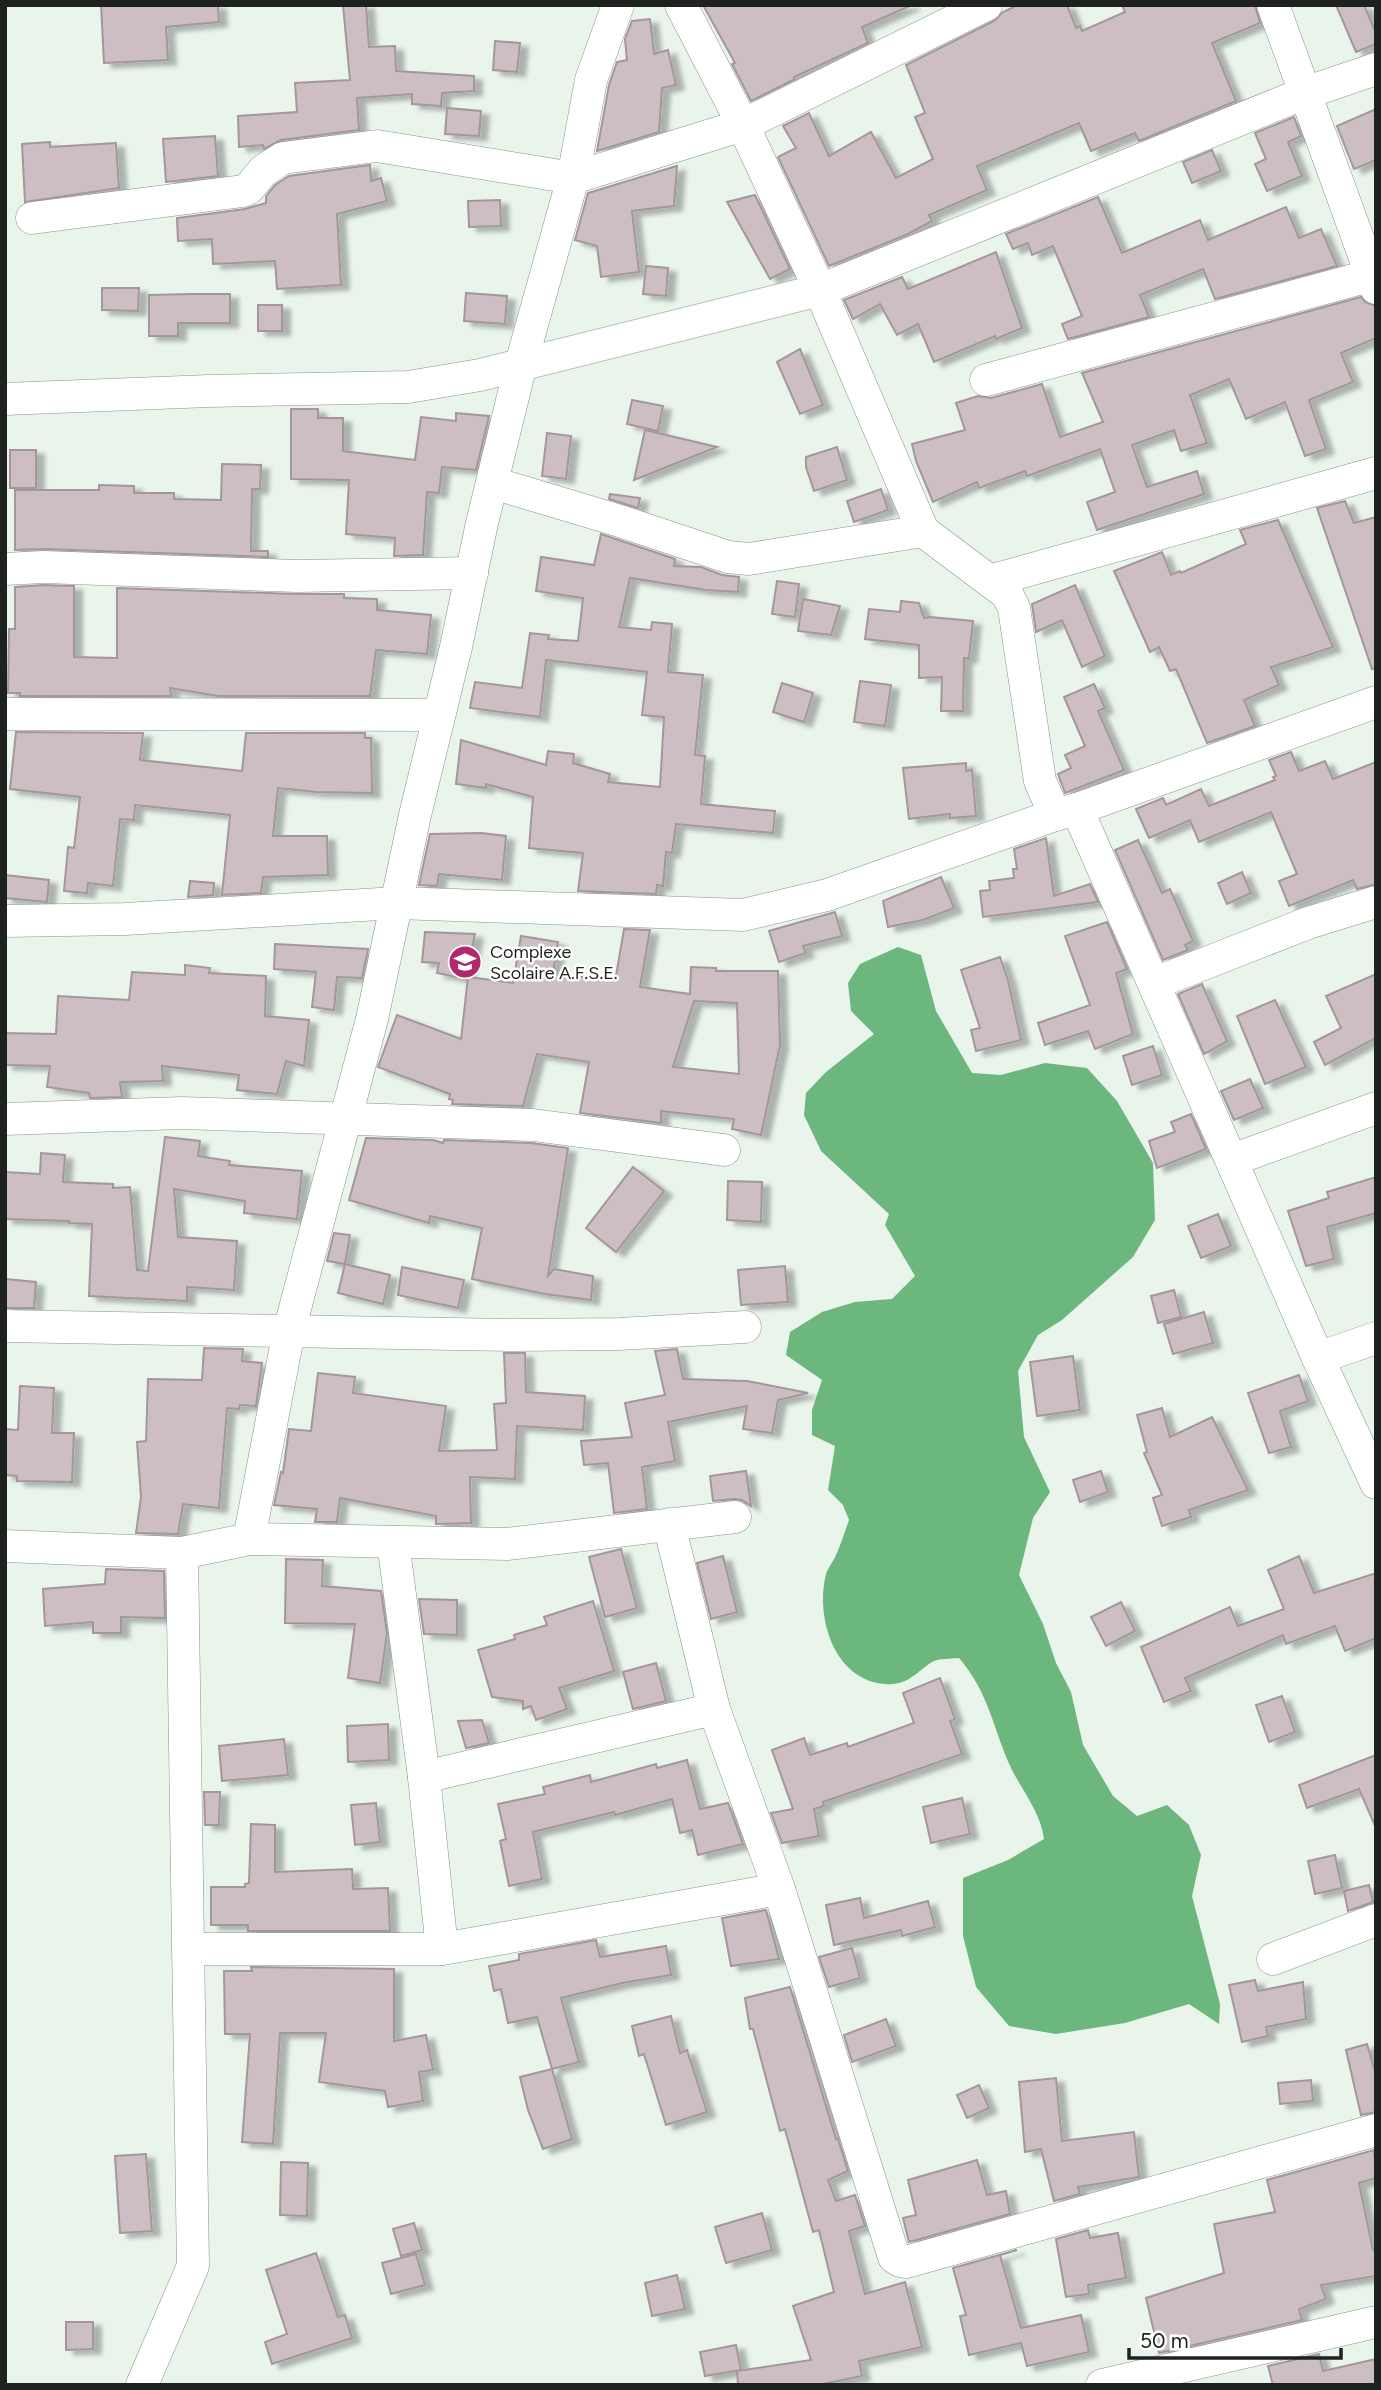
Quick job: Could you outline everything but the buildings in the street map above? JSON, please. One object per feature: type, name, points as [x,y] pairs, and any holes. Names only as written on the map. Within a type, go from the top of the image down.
[{"type":"street","points":[[249,1539],[289,1331],[372,1019],[439,715],[521,364],[573,178],[591,80],[618,5]]},
{"type":"street","points":[[681,5],[743,125],[820,290],[923,531],[1007,594],[1014,608],[1040,782],[1066,812],[1155,983],[1318,1358],[1376,1483]]},
{"type":"street","points":[[32,218],[243,191],[283,158],[377,146],[573,178],[743,125],[986,5]]},
{"type":"street","points":[[986,380],[1374,279],[1273,5]]},
{"type":"street","points":[[5,399],[408,387],[480,375],[820,290],[1305,93],[1376,69]]},
{"type":"street","points":[[990,581],[1376,473]]},
{"type":"street","points":[[493,483],[728,557],[749,559],[923,531]]},
{"type":"street","points":[[5,569],[43,567],[297,576],[472,573]]},
{"type":"street","points":[[5,920],[125,919],[397,903],[743,915],[827,895],[1376,702]]},
{"type":"street","points":[[5,714],[439,715]]},
{"type":"street","points":[[1155,983],[1263,940],[1376,902]]},
{"type":"street","points":[[1232,1160],[1376,1108]]},
{"type":"street","points":[[5,1119],[182,1113],[533,1125],[724,1150]]},
{"type":"street","points":[[5,1326],[514,1335],[619,1334],[745,1327]]},
{"type":"street","points":[[1318,1358],[1376,1338]]},
{"type":"street","points":[[5,1546],[182,1553],[249,1539],[507,1544],[735,1517]]},
{"type":"street","points":[[668,1524],[714,1709],[779,1889],[894,2257],[906,2262],[1376,2130]]},
{"type":"street","points":[[393,1542],[424,1777],[442,1949]]},
{"type":"street","points":[[142,2385],[193,2266],[182,1553]]},
{"type":"street","points":[[424,1777],[714,1709]]},
{"type":"street","points":[[188,1949],[442,1949],[779,1889]]},
{"type":"street","points":[[1273,1959],[1376,1920]]},
{"type":"street","points":[[1102,2385],[1376,2322]]},
{"type":"shaded area","points":[[898,947],[921,955],[936,1011],[972,1073],[1001,1075],[1045,1063],[1087,1068],[1117,1101],[1153,1163],[1155,1220],[1133,1257],[1062,1320],[1038,1335],[1018,1371],[1024,1437],[1050,1492],[1033,1518],[1019,1575],[1071,1692],[1083,1745],[1113,1796],[1137,1816],[1167,1805],[1189,1825],[1201,1855],[1192,1896],[1220,2004],[1219,2024],[1189,2004],[1125,2023],[1056,2034],[1009,2026],[976,1987],[963,1936],[963,1878],[1008,1860],[1044,1839],[1039,1821],[1012,1770],[978,1685],[959,1658],[935,1661],[900,1683],[885,1684],[867,1680],[853,1672],[841,1659],[826,1627],[823,1591],[826,1574],[849,1520],[843,1505],[828,1490],[835,1446],[812,1435],[812,1410],[822,1380],[786,1355],[790,1332],[822,1312],[855,1302],[892,1299],[915,1276],[885,1225],[889,1214],[821,1151],[804,1115],[806,1093],[826,1072],[874,1034],[851,1011],[848,983],[860,964]]},
{"type":"place","name":"Complexe Scolaire A.F.S.E.","points":[[465,962]]}]
